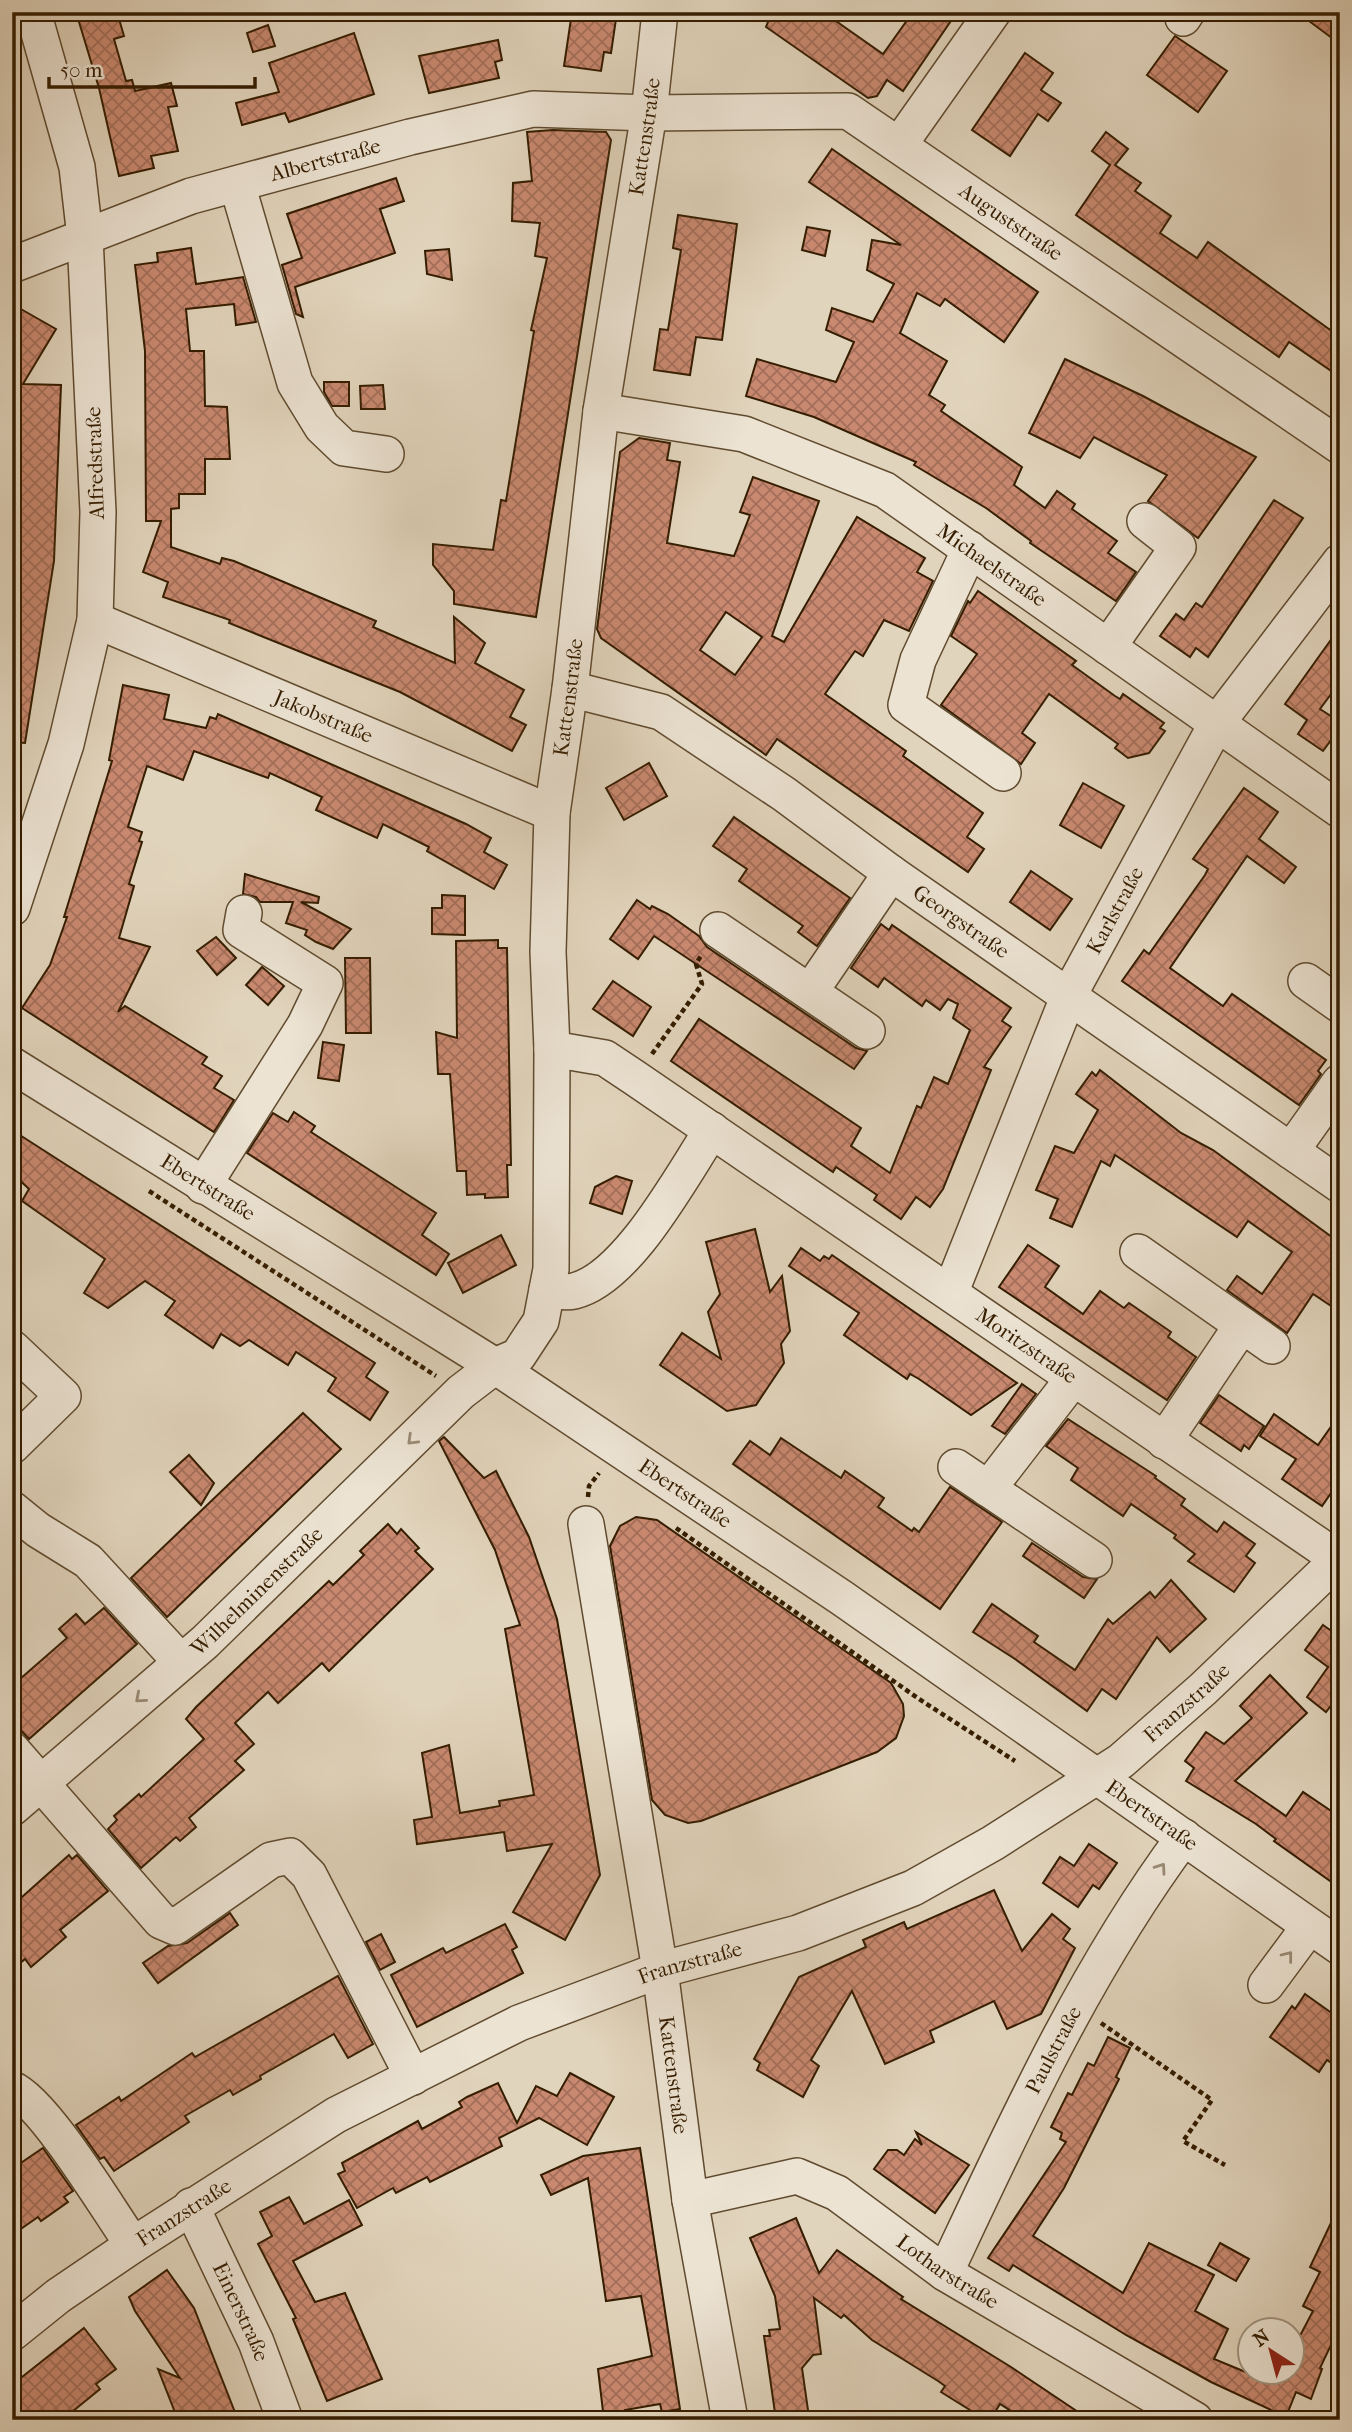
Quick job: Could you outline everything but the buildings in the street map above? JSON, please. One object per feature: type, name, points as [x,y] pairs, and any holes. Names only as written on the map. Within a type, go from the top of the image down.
[{"type":"street","name":"Alfredstraße","points":[[12,908],[66,744],[95,620],[99,512],[85,237],[77,167],[33,12]]},
{"type":"street","name":"Kattenstraße","points":[[495,1366],[518,1356],[541,1321],[551,1269],[552,1049],[548,952],[552,813],[570,689],[601,411],[649,113],[660,12]]},
{"type":"street","points":[[900,145],[993,12]]},
{"type":"street","name":"Albertstraße","points":[[12,265],[191,196],[410,137],[533,109],[649,113]]},
{"type":"street","name":"Auguststraße","points":[[649,113],[848,111],[1340,446]]},
{"type":"street","points":[[237,184],[295,383],[322,427],[344,448],[386,454]]},
{"type":"street","name":"Michaelstraße","points":[[601,411],[744,434],[885,490],[1340,810]]},
{"type":"street","points":[[1108,647],[1178,547],[1145,521]]},
{"type":"street","points":[[970,549],[918,660],[906,705],[1003,773]]},
{"type":"street","name":"Karlstraße","points":[[951,1291],[1069,995],[1217,723],[1340,562]]},
{"type":"street","name":"Jakobstraße","points":[[95,620],[552,813]]},
{"type":"street","name":"Georgstraße","points":[[570,689],[661,712],[784,794],[891,873],[1340,1185]]},
{"type":"street","points":[[810,992],[891,873]]},
{"type":"street","points":[[203,1186],[305,1025],[325,983],[241,930],[244,913]]},
{"type":"street","points":[[718,930],[867,1031]]},
{"type":"street","points":[[1306,981],[1340,1005]]},
{"type":"street","name":"Moritzstraße","points":[[552,1049],[604,1058],[635,1078],[951,1291],[1073,1379],[1340,1559]]},
{"type":"street","name":"Ebertstraße","points":[[12,1065],[495,1366],[842,1598],[1340,1947]]},
{"type":"street","points":[[1291,1151],[1340,1082]]},
{"type":"street","points":[[547,1290],[573,1292],[602,1278],[627,1253],[712,1130]]},
{"type":"street","points":[[1138,1252],[1272,1346]]},
{"type":"street","points":[[1164,1441],[1242,1325]]},
{"type":"street","points":[[12,1348],[63,1396],[12,1446]]},
{"type":"street","name":"Wilhelminenstraße","points":[[12,1808],[181,1662],[461,1392],[495,1366]]},
{"type":"street","points":[[988,1489],[1073,1379]]},
{"type":"street","points":[[956,1467],[1094,1560]]},
{"type":"street","points":[[12,1509],[38,1530],[88,1561],[181,1662]]},
{"type":"street","name":"Kattenstraße","points":[[586,1524],[660,1970],[690,2200],[730,2420]]},
{"type":"street","name":"Franzstraße","points":[[12,2333],[58,2296],[133,2245],[336,2115],[519,2023],[660,1970],[798,1933],[913,1888],[993,1843],[1096,1778],[1203,1689],[1340,1559]]},
{"type":"street","points":[[12,1750],[161,1920],[175,1927],[271,1860],[290,1856],[309,1875],[413,2077]]},
{"type":"street","name":"Paulstraße","points":[[945,2273],[1013,2129],[1078,2008],[1139,1899],[1184,1837]]},
{"type":"street","points":[[1265,1984],[1309,1927]]},
{"type":"street","points":[[12,2089],[22,2093],[44,2118],[133,2245]]},
{"type":"street","name":"Lotharstraße","points":[[690,2200],[797,2176],[836,2193],[945,2273],[1195,2420]]},
{"type":"street","name":"Einerstraße","points":[[191,2206],[256,2342],[285,2420]]},
{"type":"path","points":[[635,1078],[702,984],[696,964],[718,930]]},
{"type":"path","points":[[146,1188],[461,1392]]},
{"type":"path","points":[[600,1473],[610,1481]]},
{"type":"path","points":[[671,1524],[919,1699],[1026,1767]]},
{"type":"path","points":[[1078,2008],[1212,2100],[1183,2141],[1225,2165]]}]
